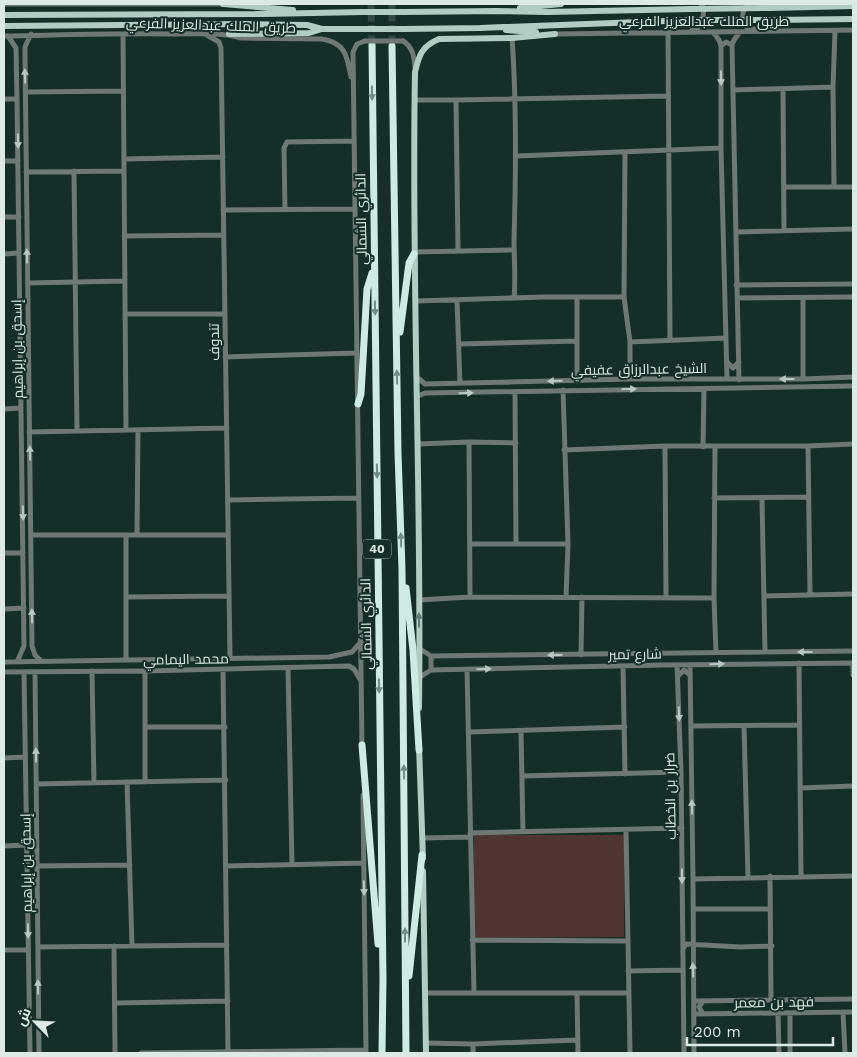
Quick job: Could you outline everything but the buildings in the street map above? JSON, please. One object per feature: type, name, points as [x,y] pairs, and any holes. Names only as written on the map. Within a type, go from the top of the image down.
[{"type":"highway","name":"الدائري الشمالي","points":[[368,42],[374,268],[383,979],[382,1053]]},
{"type":"highway","name":"40","points":[[392,46],[398,453],[402,569],[406,1053]]},
{"type":"highway","points":[[397,347],[410,263],[414,253]]},
{"type":"highway","points":[[358,404],[361,394],[366,288],[374,268]]},
{"type":"highway","points":[[402,569],[413,650],[419,750]]},
{"type":"highway","points":[[362,745],[376,927],[383,979]]},
{"type":"highway","points":[[405,1016],[422,855]]},
{"type":"main road","points":[[223,4],[325,12]]},
{"type":"main road","points":[[496,11],[561,4]]},
{"type":"main road","points":[[4,16],[325,12],[547,12],[853,6]]},
{"type":"main road","points":[[4,26],[244,24],[307,25],[322,29],[362,29],[480,28],[662,21],[853,19]]},
{"type":"main road","points":[[480,28],[555,34]]},
{"type":"main road","points":[[229,34],[309,33],[322,29]]},
{"type":"main road","points":[[426,1053],[423,838],[419,750],[418,378],[414,253],[415,72],[420,52],[430,43],[439,39],[512,38],[555,34]]},
{"type":"street","name":"طريق الملك عبدالعزيز الفرعي","points":[[6,4],[229,4]]},
{"type":"street","points":[[684,31],[697,28],[702,24],[704,9],[701,4]]},
{"type":"street","points":[[748,4],[743,16],[743,23],[748,29],[781,32]]},
{"type":"street","points":[[834,188],[833,88],[835,30]]},
{"type":"street","name":"طريق الملك عبدالعزيز الفرعي","points":[[555,34],[853,30]]},
{"type":"street","points":[[668,32],[670,340]]},
{"type":"street","points":[[713,32],[721,46],[721,148],[727,379]]},
{"type":"street","points":[[738,380],[732,45],[739,33]]},
{"type":"street","name":"طريق الملك عبدالعزيز الفرعي","points":[[6,36],[32,34],[229,34],[241,38],[331,41],[342,47],[346,53],[354,90]]},
{"type":"street","name":"إسحق بن إبراهيم","points":[[32,34],[25,48],[32,639],[33,650],[42,661]]},
{"type":"street","points":[[123,34],[126,430]]},
{"type":"street","name":"تندوف","points":[[205,34],[218,42],[221,48],[230,658]]},
{"type":"street","name":"إسحق بن إبراهيم","points":[[6,36],[16,48],[18,99],[24,649],[17,662]]},
{"type":"street","points":[[512,38],[517,156],[514,250],[516,282],[514,298]]},
{"type":"street","points":[[368,42],[404,41],[410,47],[414,56],[415,72]]},
{"type":"street","name":"الدائري الشمالي","points":[[366,1051],[353,52],[357,44],[368,42]]},
{"type":"street","points":[[721,46],[726,42],[732,45]]},
{"type":"street","points":[[17,57],[20,50],[25,56]]},
{"type":"street","points":[[733,90],[833,88]]},
{"type":"street","points":[[783,89],[784,231]]},
{"type":"street","points":[[26,92],[123,91]]},
{"type":"street","points":[[415,100],[667,96]]},
{"type":"street","points":[[4,99],[18,99]]},
{"type":"street","points":[[456,100],[458,250]]},
{"type":"street","points":[[285,210],[284,148],[287,142],[354,141]]},
{"type":"street","points":[[517,156],[721,148]]},
{"type":"street","points":[[625,152],[624,297],[630,342],[630,379]]},
{"type":"street","points":[[124,159],[223,157]]},
{"type":"street","points":[[4,161],[18,160]]},
{"type":"street","points":[[74,171],[77,431]]},
{"type":"street","points":[[26,172],[124,171]]},
{"type":"street","points":[[784,187],[853,187]]},
{"type":"street","points":[[223,210],[355,209]]},
{"type":"street","points":[[4,217],[19,217]]},
{"type":"street","points":[[736,232],[853,229]]},
{"type":"street","points":[[124,236],[224,235]]},
{"type":"street","points":[[414,253],[458,250],[514,250]]},
{"type":"street","points":[[4,254],[19,253]]},
{"type":"street","points":[[724,255],[736,255]]},
{"type":"street","points":[[725,262],[736,262]]},
{"type":"street","points":[[28,283],[125,281]]},
{"type":"street","points":[[736,285],[853,284]]},
{"type":"street","points":[[577,297],[577,381]]},
{"type":"street","points":[[416,301],[624,297]]},
{"type":"street","points":[[737,298],[853,297]]},
{"type":"street","points":[[803,298],[803,379]]},
{"type":"street","points":[[458,300],[460,383]]},
{"type":"street","points":[[125,314],[225,314]]},
{"type":"street","points":[[630,342],[726,338]]},
{"type":"street","points":[[459,344],[577,341]]},
{"type":"street","points":[[225,356],[357,354]]},
{"type":"street","points":[[728,363],[733,368],[739,362]]},
{"type":"street","points":[[21,374],[29,373]]},
{"type":"street","points":[[851,377],[853,382],[851,386]]},
{"type":"street","name":"الشيخ عبدالرزاق عفيفي","points":[[425,384],[630,379],[738,380],[851,377]]},
{"type":"street","points":[[418,378],[425,384],[425,393]]},
{"type":"street","name":"الشيخ عبدالرزاق عفيفي","points":[[418,396],[425,393],[851,386]]},
{"type":"street","points":[[703,447],[704,389]]},
{"type":"street","points":[[563,390],[568,544],[566,597]]},
{"type":"street","points":[[515,392],[516,544]]},
{"type":"street","points":[[4,409],[21,408]]},
{"type":"street","points":[[30,432],[226,428]]},
{"type":"street","points":[[138,430],[138,535]]},
{"type":"street","points":[[469,442],[470,597]]},
{"type":"street","points":[[418,444],[516,443]]},
{"type":"street","points":[[564,450],[665,446],[808,446],[853,444]]},
{"type":"street","points":[[665,446],[666,597]]},
{"type":"street","points":[[714,446],[716,654]]},
{"type":"street","points":[[808,446],[810,594]]},
{"type":"street","points":[[714,498],[762,499],[808,497]]},
{"type":"street","points":[[228,500],[359,498]]},
{"type":"street","points":[[762,499],[765,652]]},
{"type":"street","points":[[31,535],[228,535]]},
{"type":"street","points":[[126,535],[126,660]]},
{"type":"street","points":[[470,544],[568,544]]},
{"type":"street","points":[[4,553],[23,553]]},
{"type":"street","points":[[764,596],[853,594]]},
{"type":"street","points":[[126,597],[229,596]]},
{"type":"street","points":[[419,600],[470,597],[714,598]]},
{"type":"street","points":[[581,655],[582,597]]},
{"type":"street","points":[[4,609],[24,608]]},
{"type":"street","points":[[24,641],[29,646],[32,639]]},
{"type":"street","name":"محمد اليمامي","points":[[4,662],[329,657],[352,652],[361,641]]},
{"type":"street","points":[[420,649],[431,656],[853,652]]},
{"type":"street","points":[[651,654],[651,665]]},
{"type":"street","points":[[660,665],[661,654]]},
{"type":"street","points":[[420,677],[431,670],[431,656]]},
{"type":"street","points":[[329,657],[334,657],[335,659],[329,668]]},
{"type":"street","points":[[102,660],[102,671]]},
{"type":"street","points":[[799,663],[798,725],[801,876]]},
{"type":"street","points":[[853,663],[853,675]]},
{"type":"street","name":"شارع تمير","points":[[431,670],[853,663]]},
{"type":"street","name":"ضرار بن الخطاب","points":[[677,665],[681,772],[684,1051]]},
{"type":"street","name":"ضرار بن الخطاب","points":[[690,665],[694,879],[694,1053]]},
{"type":"street","name":"محمد اليمامي","points":[[4,672],[223,670],[349,666],[354,669],[362,682]]},
{"type":"street","points":[[623,666],[625,774]]},
{"type":"street","points":[[288,668],[292,864]]},
{"type":"street","points":[[467,669],[474,993]]},
{"type":"street","points":[[223,670],[226,780],[228,1052]]},
{"type":"street","points":[[678,676],[684,670],[690,675]]},
{"type":"street","points":[[92,671],[94,783]]},
{"type":"street","points":[[145,671],[145,782]]},
{"type":"street","name":"إسحق بن إبراهيم","points":[[24,672],[30,1053]]},
{"type":"street","name":"إسحق بن إبراهيم","points":[[35,672],[39,1053]]},
{"type":"street","points":[[24,700],[35,700]]},
{"type":"street","points":[[691,726],[798,725]]},
{"type":"street","points":[[145,726],[225,727]]},
{"type":"street","points":[[744,726],[748,877]]},
{"type":"street","points":[[469,732],[625,727]]},
{"type":"street","points":[[521,731],[523,832]]},
{"type":"street","points":[[4,758],[25,757]]},
{"type":"street","points":[[522,776],[681,772]]},
{"type":"street","points":[[36,784],[226,780]]},
{"type":"street","points":[[128,782],[132,946]]},
{"type":"street","points":[[800,788],[853,786]]},
{"type":"street","points":[[423,838],[523,832],[682,828]]},
{"type":"street","points":[[626,830],[630,1053]]},
{"type":"street","points":[[4,846],[26,845]]},
{"type":"street","points":[[227,866],[364,863]]},
{"type":"street","points":[[37,866],[130,865]]},
{"type":"street","points":[[770,876],[771,1000]]},
{"type":"street","points":[[694,879],[770,876],[853,876]]},
{"type":"street","points":[[27,899],[38,898]]},
{"type":"street","points":[[694,910],[770,909]]},
{"type":"street","points":[[682,927],[686,938],[691,937],[694,925]]},
{"type":"street","points":[[472,940],[628,941]]},
{"type":"street","points":[[683,950],[686,944],[693,946],[772,946]]},
{"type":"street","points":[[38,947],[227,945]]},
{"type":"street","points":[[114,946],[115,1053]]},
{"type":"street","points":[[4,950],[28,950]]},
{"type":"street","points":[[628,971],[683,970]]},
{"type":"street","points":[[426,993],[629,993]]},
{"type":"street","points":[[577,994],[578,1053]]},
{"type":"street","name":"فهد بن معمر","points":[[694,1001],[853,999]]},
{"type":"street","points":[[115,1002],[228,1001]]},
{"type":"street","points":[[703,1001],[699,1008],[703,1014]]},
{"type":"street","points":[[843,1012],[845,1053]]},
{"type":"street","name":"فهد بن معمر","points":[[694,1014],[853,1012]]},
{"type":"street","points":[[778,1013],[779,1053]]},
{"type":"street","points":[[790,1013],[790,1053]]},
{"type":"street","points":[[778,1020],[784,1016],[790,1021]]},
{"type":"street","points":[[684,1023],[686,1031],[690,1033],[693,1030],[694,1022]]},
{"type":"street","name":"ضرار بن الخطاب","points":[[684,1051],[686,1041],[690,1039],[693,1045]]},
{"type":"street","points":[[426,1043],[473,1044],[577,1040]]},
{"type":"street","points":[[473,1044],[473,1053]]},
{"type":"street","points":[[141,1053],[366,1051]]},
{"type":"shaded area","points":[[474,835],[624,835],[624,937],[474,938]]},
{"type":"tunnel","points":[[371,4],[372,44]]},
{"type":"tunnel","points":[[392,4],[392,46]]}]
